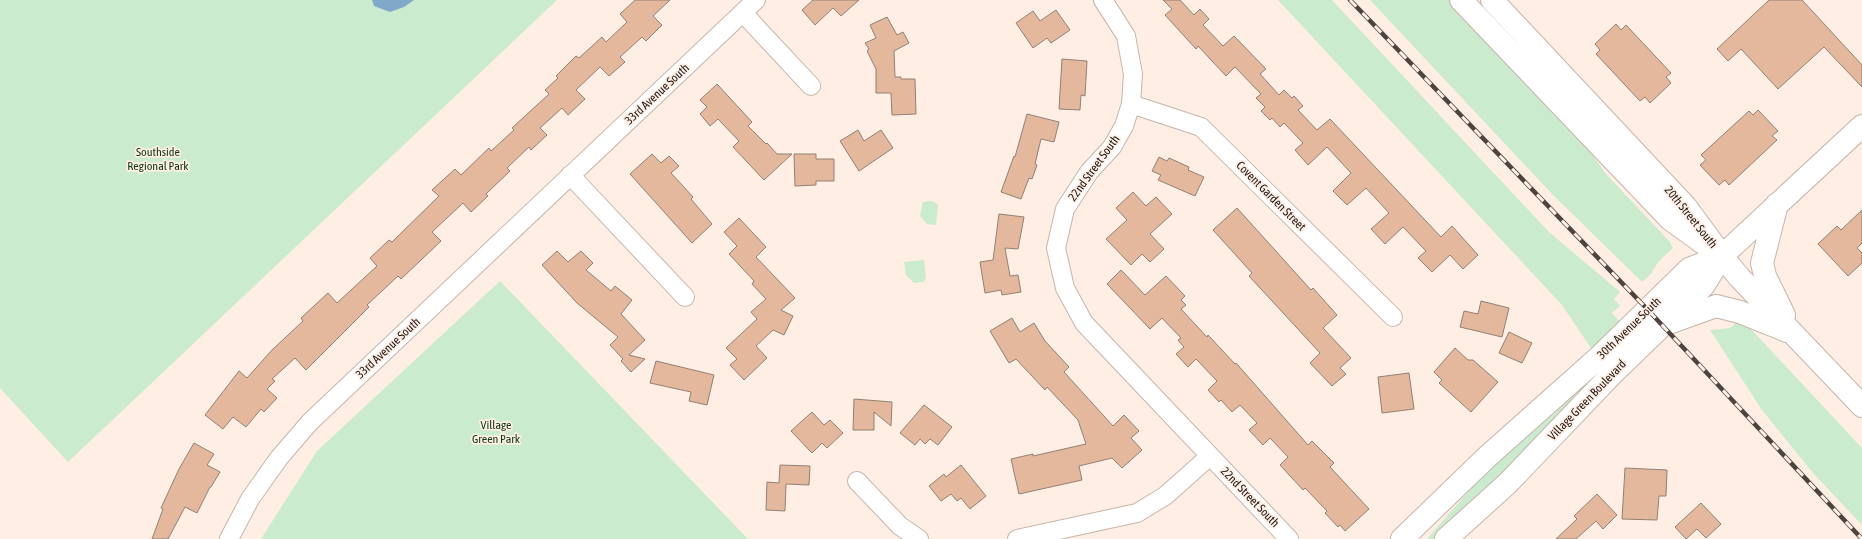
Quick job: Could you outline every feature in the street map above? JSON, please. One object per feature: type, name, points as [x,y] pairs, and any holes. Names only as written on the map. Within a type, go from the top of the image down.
[{"type":"street","name":"33rd Avenue South","points":[[229,539],[250,499],[279,458],[310,422],[756,0]]},
{"type":"street","name":"22nd Street South","points":[[1103,0],[1126,36],[1133,74],[1132,104],[1124,126],[1112,147],[1088,172],[1065,208],[1056,248],[1065,288],[1084,323],[1289,539]]},
{"type":"street","name":"20th Street South","points":[[1461,0],[1670,220],[1722,256]]},
{"type":"street","name":"20th Street South","points":[[1492,0],[1686,207],[1722,256]]},
{"type":"street","points":[[743,13],[811,86]]},
{"type":"street","points":[[1495,35],[1511,20]]},
{"type":"street","name":"Covent Garden Street","points":[[1132,104],[1201,127],[1393,317]]},
{"type":"street","name":"30th Avenue South","points":[[1402,539],[1488,456],[1598,358],[1689,269],[1722,256],[1862,126]]},
{"type":"street","points":[[570,175],[685,297]]},
{"type":"street","points":[[1777,204],[1762,263],[1765,276],[1793,334]]},
{"type":"street","points":[[1722,256],[1793,334],[1862,406]]},
{"type":"street","name":"Village Green Boulevard","points":[[1446,539],[1508,483],[1614,372],[1704,285],[1722,256]]},
{"type":"street","points":[[1662,326],[1716,306],[1740,312],[1793,334]]},
{"type":"street","points":[[1017,539],[1136,513],[1165,496],[1210,456]]},
{"type":"street","points":[[857,482],[900,526],[919,539]]},
{"type":"green space","name":"Southside Regional Park","points":[[0,0],[557,0],[68,462],[0,388]]},
{"type":"green space","points":[[1278,0],[1332,0],[1549,232],[1620,292],[1614,299],[1620,306],[1612,313],[1622,324],[1593,351],[1562,305]]},
{"type":"green space","points":[[1370,0],[1450,0],[1581,139],[1606,174],[1670,242],[1673,248],[1659,261],[1650,275],[1642,282],[1553,195]]},
{"type":"green space","points":[[932,201],[938,205],[936,225],[927,224],[920,216],[923,202]]},
{"type":"green space","points":[[924,260],[926,278],[923,282],[914,283],[906,275],[904,262]]},
{"type":"green space","name":"Village Green Park","points":[[500,281],[748,539],[261,539],[317,451]]},
{"type":"green space","points":[[1738,321],[1749,327],[1862,448],[1862,525],[1813,473],[1762,410],[1710,330],[1730,328]]},
{"type":"green space","points":[[1572,393],[1576,396],[1521,457],[1433,539],[1427,539],[1475,484]]},
{"type":"water","points":[[372,0],[414,0],[404,7],[390,12],[374,6]]},
{"type":"building","points":[[635,0],[670,0],[653,16],[662,25],[646,41],[642,37],[620,57],[625,62],[609,76],[600,67],[576,90],[585,99],[568,115],[562,108],[540,128],[547,135],[531,150],[529,147],[507,168],[510,171],[486,194],[488,196],[471,212],[463,203],[432,232],[441,241],[401,279],[398,276],[367,305],[369,307],[306,370],[295,358],[272,379],[275,381],[267,389],[277,398],[264,412],[261,409],[246,427],[233,417],[223,429],[205,415],[239,371],[247,378],[272,350],[303,321],[301,318],[328,293],[337,303],[377,266],[370,258],[389,240],[392,242],[439,196],[432,190],[455,169],[461,175],[489,148],[491,151],[514,130],[512,128],[549,94],[545,90],[558,78],[556,76],[576,56],[579,58],[602,37],[606,42],[627,22],[620,14]]},
{"type":"building","points":[[813,0],[859,0],[841,16],[833,8],[815,25],[802,10]]},
{"type":"building","points":[[1163,0],[1180,0],[1194,15],[1200,9],[1209,19],[1203,25],[1223,46],[1234,36],[1266,69],[1260,74],[1279,95],[1284,90],[1292,98],[1294,96],[1303,106],[1298,110],[1317,130],[1330,119],[1441,237],[1452,226],[1478,255],[1463,269],[1450,255],[1432,272],[1418,258],[1426,251],[1403,227],[1385,244],[1371,229],[1389,213],[1366,188],[1347,205],[1333,191],[1351,173],[1327,147],[1308,165],[1295,150],[1303,143],[1284,123],[1280,127],[1272,118],[1270,120],[1261,111],[1265,107],[1256,98],[1261,94],[1235,67],[1226,76],[1198,46],[1196,49],[1165,15],[1172,9]]},
{"type":"building","points":[[1769,0],[1802,0],[1862,65],[1862,87],[1824,47],[1778,89],[1741,49],[1728,61],[1717,49]]},
{"type":"building","points":[[1056,10],[1070,30],[1051,43],[1047,38],[1033,48],[1016,23],[1033,11],[1040,21]]},
{"type":"building","points":[[887,17],[897,35],[903,32],[909,43],[894,51],[895,77],[901,77],[901,79],[915,79],[916,114],[892,115],[891,93],[876,93],[876,69],[867,51],[869,49],[865,43],[876,38],[870,25]]},
{"type":"building","points":[[1616,24],[1621,30],[1626,25],[1671,73],[1666,77],[1671,83],[1650,103],[1645,97],[1640,101],[1596,54],[1600,50],[1595,44]]},
{"type":"building","points":[[1062,59],[1087,61],[1085,96],[1081,95],[1080,110],[1059,109]]},
{"type":"building","points":[[717,84],[752,122],[748,126],[766,144],[767,143],[777,154],[792,154],[764,180],[733,147],[739,141],[718,119],[710,126],[700,114],[707,107],[700,100]]},
{"type":"building","points":[[1758,110],[1778,131],[1772,136],[1777,140],[1729,185],[1725,180],[1719,185],[1700,165],[1706,160],[1701,155],[1749,111],[1753,115]]},
{"type":"building","points":[[1027,114],[1059,122],[1054,142],[1041,139],[1035,164],[1037,165],[1032,179],[1029,178],[1021,199],[1001,192],[1014,156],[1015,157]]},
{"type":"building","points":[[858,130],[864,141],[881,130],[893,148],[859,171],[840,141]]},
{"type":"building","points":[[652,154],[661,163],[669,156],[679,166],[671,173],[693,197],[691,199],[712,224],[692,243],[630,174]]},
{"type":"building","points":[[794,154],[816,154],[816,159],[834,159],[834,181],[816,181],[816,185],[795,186]]},
{"type":"building","points":[[1159,157],[1167,161],[1169,158],[1189,167],[1188,170],[1204,177],[1195,196],[1158,180],[1161,175],[1152,171]]},
{"type":"building","points":[[1133,192],[1146,206],[1156,197],[1172,214],[1150,234],[1164,249],[1150,262],[1142,254],[1131,265],[1106,239],[1127,220],[1116,208]]},
{"type":"building","points":[[1237,208],[1311,290],[1313,288],[1337,315],[1323,328],[1351,358],[1340,368],[1346,374],[1332,386],[1310,363],[1320,353],[1249,276],[1252,273],[1213,230]]},
{"type":"building","points":[[1862,210],[1862,243],[1857,248],[1862,253],[1862,263],[1848,276],[1818,244],[1837,226],[1841,230]]},
{"type":"building","points":[[999,214],[1024,217],[1018,249],[1005,248],[1010,276],[1018,275],[1021,292],[1002,295],[1001,290],[985,293],[980,262],[993,260]]},
{"type":"building","points":[[739,218],[766,247],[756,257],[795,298],[781,310],[793,316],[784,335],[773,330],[756,346],[767,358],[744,380],[730,365],[737,359],[726,348],[757,319],[751,312],[766,299],[752,284],[754,281],[729,254],[737,246],[724,232]]},
{"type":"building","points":[[557,251],[568,262],[581,251],[593,263],[586,270],[611,291],[615,286],[632,300],[621,314],[645,340],[629,355],[645,359],[631,372],[621,361],[623,359],[610,345],[618,337],[577,303],[542,265]]},
{"type":"building","points":[[1121,270],[1145,295],[1166,276],[1185,296],[1181,300],[1186,305],[1181,309],[1207,337],[1208,335],[1235,364],[1236,363],[1308,445],[1312,441],[1334,463],[1330,467],[1369,509],[1345,531],[1340,525],[1338,527],[1325,513],[1327,511],[1305,488],[1303,490],[1280,465],[1288,457],[1270,438],[1263,445],[1249,430],[1257,423],[1240,405],[1232,412],[1221,400],[1219,402],[1208,390],[1217,381],[1196,359],[1188,367],[1176,354],[1184,347],[1178,340],[1181,338],[1162,318],[1150,329],[1107,284]]},
{"type":"building","points":[[1481,301],[1509,308],[1502,337],[1460,327],[1464,311],[1478,314]]},
{"type":"building","points":[[1012,318],[1020,332],[1034,323],[1045,341],[1069,367],[1064,372],[1113,426],[1124,415],[1139,431],[1131,438],[1142,450],[1122,468],[1112,458],[1079,466],[1082,480],[1019,494],[1011,459],[1033,454],[1033,456],[1086,444],[1078,420],[1047,387],[1045,390],[1016,359],[1009,363],[990,331]]},
{"type":"building","points":[[1509,332],[1532,343],[1522,363],[1499,353]]},
{"type":"building","points":[[1455,348],[1468,360],[1473,360],[1498,382],[1471,412],[1439,383],[1442,380],[1434,372]]},
{"type":"building","points":[[656,361],[714,375],[707,405],[689,401],[691,392],[650,383]]},
{"type":"building","points":[[1409,373],[1414,409],[1382,413],[1378,377]]},
{"type":"building","points":[[854,399],[892,402],[891,426],[874,412],[874,430],[853,430]]},
{"type":"building","points":[[924,405],[952,427],[938,445],[930,439],[925,444],[920,439],[915,445],[900,433]]},
{"type":"building","points":[[812,412],[824,425],[830,420],[843,433],[827,448],[822,443],[812,453],[791,431]]},
{"type":"building","points":[[194,443],[214,454],[207,465],[220,472],[210,487],[197,513],[185,507],[168,539],[152,539],[163,509],[161,508],[179,469]]},
{"type":"building","points":[[780,465],[810,466],[809,485],[786,484],[785,511],[766,510],[767,482],[779,483]]},
{"type":"building","points":[[961,465],[986,496],[970,509],[961,498],[957,501],[951,494],[941,501],[929,486],[944,474],[946,477]]},
{"type":"building","points":[[1625,468],[1667,470],[1666,496],[1659,496],[1657,520],[1622,519]]},
{"type":"building","points":[[1597,494],[1617,515],[1603,529],[1596,521],[1576,539],[1556,539],[1577,519],[1574,516]]},
{"type":"building","points":[[1701,503],[1721,524],[1706,538],[1697,529],[1686,539],[1675,527]]},
{"type":"railway","points":[[1350,0],[1648,310],[1862,539]]}]
